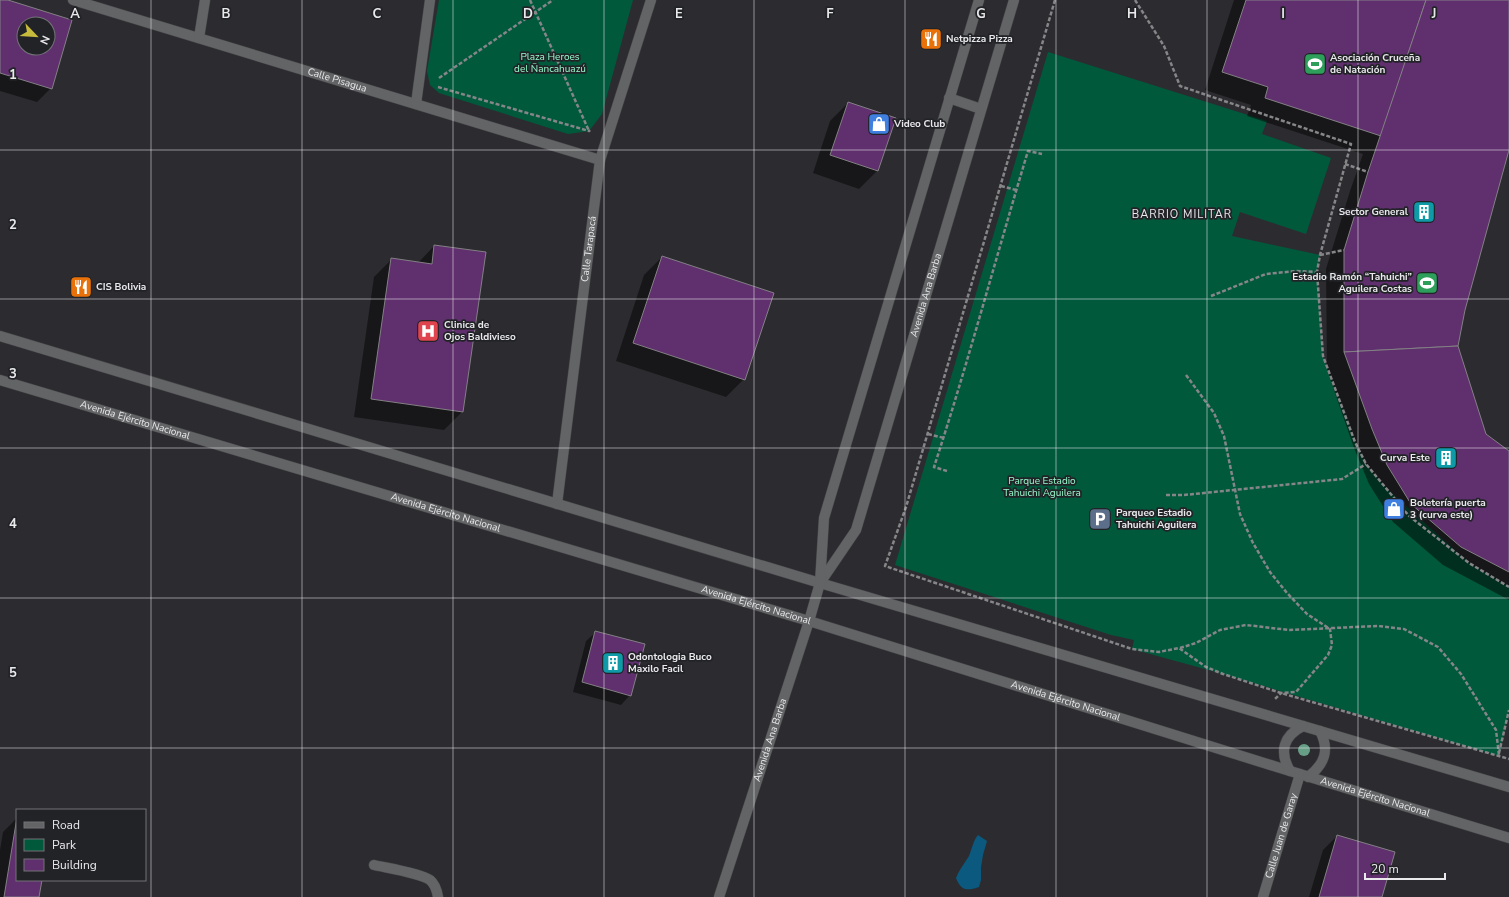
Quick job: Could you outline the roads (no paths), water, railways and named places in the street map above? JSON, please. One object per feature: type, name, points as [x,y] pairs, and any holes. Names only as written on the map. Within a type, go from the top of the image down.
[{"type":"street","name":"Calle Pisagua","points":[[73,0],[600,160]]},
{"type":"street","points":[[199,38],[205,0]]},
{"type":"street","points":[[416,104],[430,0]]},
{"type":"street","name":"Calle Tarapacá","points":[[557,504],[600,160],[651,0]]},
{"type":"street","name":"Avenida Ana Barba","points":[[719,897],[809,621],[820,583],[824,518],[979,0]]},
{"type":"street","name":"Avenida Ana Barba","points":[[820,583],[856,530],[1014,0]]},
{"type":"street","points":[[949,98],[981,109]]},
{"type":"street","points":[[0,336],[820,583],[1509,787]]},
{"type":"street","name":"Avenida Ejército Nacional","points":[[0,380],[809,621],[1509,838]]},
{"type":"street","points":[[1303,726],[1295,730],[1289,737],[1285,745],[1284,754],[1286,763],[1299,774],[1321,765],[1326,748],[1320,731]]},
{"type":"street","name":"Calle Juan de Garay","points":[[1263,897],[1299,774]]},
{"type":"street","points":[[374,865],[415,874],[430,880],[436,888],[438,897]]},
{"type":"water","points":[[978,835],[987,841],[981,867],[981,880],[979,887],[965,889],[962,888],[956,878],[969,856]]},
{"type":"place","name":"Netpizza Pizza","points":[[931,39]]},
{"type":"place","name":"Asociación Cruceña de Natación","points":[[1315,64]]},
{"type":"place","name":"Video Club","points":[[879,124]]},
{"type":"place","name":"Sector General","points":[[1424,212]]},
{"type":"place","name":"Estadio Ramón “Tahuichi” Aguilera Costas","points":[[1427,283]]},
{"type":"place","name":"CIS Bolivia","points":[[81,287]]},
{"type":"place","name":"Clinica de Ojos Baldivieso","points":[[428,331]]},
{"type":"place","name":"Curva Este","points":[[1446,458]]},
{"type":"place","name":"Boletería puerta 3 (curva este)","points":[[1394,509]]},
{"type":"place","name":"Parqueo Estadio Tahuichi Aguilera","points":[[1100,519]]},
{"type":"place","name":"Odontologia Buco Maxilo Facil","points":[[613,663]]},
{"type":"district","name":"BARRIO MILITAR","points":[[1182,214]]},
{"type":"park label","name":"Plaza Heroes del Ñancahuazú","points":[[550,62]]},
{"type":"park label","name":"Parque Estadio Tahuichi Aguilera","points":[[1042,486]]}]
